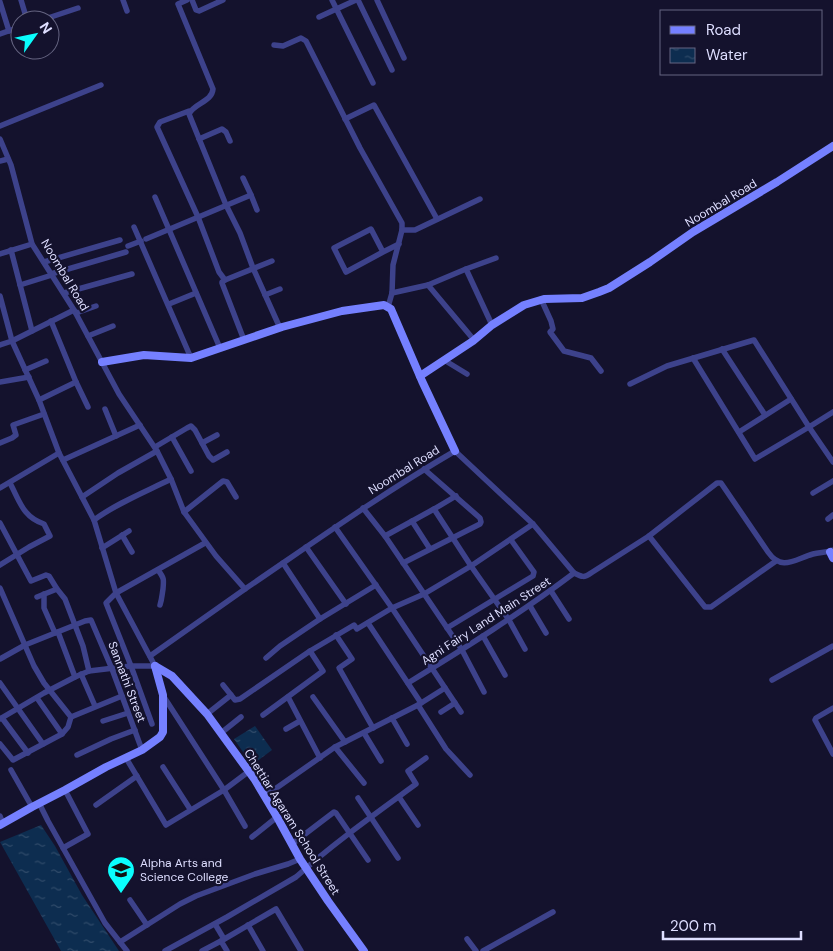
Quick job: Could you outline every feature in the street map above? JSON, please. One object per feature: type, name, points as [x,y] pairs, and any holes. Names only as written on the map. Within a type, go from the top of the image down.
[{"type":"street","points":[[123,0],[127,11]]},
{"type":"street","points":[[187,0],[178,4],[213,93],[189,111],[160,122],[158,127],[198,217],[219,272],[225,280]]},
{"type":"street","points":[[192,0],[196,10],[199,11],[223,0]]},
{"type":"street","points":[[332,0],[373,83]]},
{"type":"street","points":[[320,17],[357,0],[392,70]]},
{"type":"street","points":[[377,0],[404,58]]},
{"type":"street","points":[[0,2],[8,31],[0,34]]},
{"type":"street","points":[[60,14],[78,8]]},
{"type":"street","points":[[274,45],[283,46],[301,38],[306,41],[360,148],[402,223],[388,307]]},
{"type":"street","points":[[0,126],[101,85]]},
{"type":"street","points":[[346,119],[374,105],[438,219]]},
{"type":"street","points":[[189,111],[226,205],[280,328]]},
{"type":"street","points":[[199,139],[222,129],[226,132],[230,141]]},
{"type":"street","name":"Noombal Road","points":[[0,139],[11,165],[32,244],[75,311],[119,394],[156,449],[184,512],[205,544],[245,589],[363,508],[455,451],[533,524],[574,573]]},
{"type":"street","name":"Noombal Road","points":[[420,376],[524,304],[541,299],[582,298],[609,288],[693,232],[833,146]]},
{"type":"street","points":[[0,161],[8,159]]},
{"type":"street","points":[[243,178],[257,210]]},
{"type":"street","points":[[20,284],[127,249],[168,229],[251,195]]},
{"type":"street","points":[[154,196],[220,348]]},
{"type":"street","points":[[402,230],[416,230],[480,199]]},
{"type":"street","points":[[383,252],[369,226],[334,248],[346,272],[399,244]]},
{"type":"street","points":[[134,227],[143,240],[191,358]]},
{"type":"street","points":[[44,262],[120,240]]},
{"type":"street","points":[[0,254],[32,244]]},
{"type":"street","points":[[11,250],[32,331]]},
{"type":"street","points":[[392,292],[428,285],[496,258]]},
{"type":"street","points":[[244,340],[222,282],[272,261]]},
{"type":"street","points":[[466,269],[492,325]]},
{"type":"street","points":[[64,293],[132,274]]},
{"type":"street","points":[[428,285],[474,340]]},
{"type":"street","points":[[265,295],[280,289]]},
{"type":"street","points":[[169,304],[196,293]]},
{"type":"street","points":[[0,296],[12,341],[39,400],[59,453],[94,520],[116,593],[155,666],[162,695],[164,732],[142,750],[106,766],[65,790],[1,822]]},
{"type":"street","points":[[541,299],[551,321],[553,329],[550,332],[564,351],[591,358],[601,370]]},
{"type":"street","points":[[102,362],[144,354],[191,358],[280,328],[342,311],[384,305],[391,309],[455,451]]},
{"type":"street","points":[[0,345],[75,311],[96,306]]},
{"type":"street","points":[[51,321],[88,407]]},
{"type":"street","points":[[88,336],[112,326]]},
{"type":"street","points":[[630,384],[667,366],[754,340],[833,462]]},
{"type":"street","points":[[722,349],[765,415]]},
{"type":"street","points":[[694,358],[755,459],[833,412]]},
{"type":"street","points":[[444,360],[467,374]]},
{"type":"street","points":[[25,370],[46,361]]},
{"type":"street","points":[[0,382],[29,377]]},
{"type":"street","points":[[39,400],[76,382]]},
{"type":"street","points":[[738,432],[791,398]]},
{"type":"street","points":[[105,409],[116,436]]},
{"type":"street","points":[[0,443],[16,435],[13,425],[44,414]]},
{"type":"street","points":[[63,460],[140,425]]},
{"type":"street","points":[[82,497],[172,437],[192,426],[212,460],[227,452]]},
{"type":"street","points":[[202,443],[217,435]]},
{"type":"street","points":[[172,437],[191,471]]},
{"type":"street","points":[[0,488],[59,453]]},
{"type":"street","points":[[403,563],[480,524],[481,520],[424,469]]},
{"type":"street","points":[[94,520],[122,502],[171,480]]},
{"type":"street","points":[[184,512],[223,481],[226,482],[236,497]]},
{"type":"street","points":[[813,493],[833,481]]},
{"type":"street","points":[[0,565],[50,536],[44,524],[35,521],[26,514],[10,483]]},
{"type":"street","points":[[574,573],[580,577],[585,577],[649,536],[717,483],[721,483],[776,561],[784,563],[815,553],[832,553]]},
{"type":"street","points":[[385,536],[456,496]]},
{"type":"street","points":[[363,508],[385,536],[462,650],[484,692]]},
{"type":"street","points":[[434,510],[509,620],[525,649]]},
{"type":"street","points":[[412,521],[430,550]]},
{"type":"street","points":[[0,523],[31,581],[46,575],[49,576],[65,599],[86,658],[89,672]]},
{"type":"street","points":[[223,684],[235,700],[240,699],[336,635],[354,625],[357,629],[392,608],[424,594],[471,566],[533,524]]},
{"type":"street","points":[[335,527],[392,608],[461,712]]},
{"type":"street","points":[[102,548],[129,531]]},
{"type":"street","points":[[122,535],[132,552]]},
{"type":"street","points":[[649,536],[705,607],[711,607],[776,561]]},
{"type":"street","points":[[447,628],[533,576],[534,572],[530,565],[511,540]]},
{"type":"street","points":[[152,724],[131,666],[106,606],[107,601],[116,593],[205,544]]},
{"type":"street","points":[[306,547],[346,604]]},
{"type":"street","points":[[283,563],[320,619]]},
{"type":"street","points":[[158,570],[164,580],[164,594],[160,605]]},
{"type":"street","name":"Agni Fairy Land Main Street","points":[[408,683],[509,620],[574,573]]},
{"type":"street","points":[[266,658],[280,646],[320,619],[376,585]]},
{"type":"street","points":[[0,588],[34,666],[71,717]]},
{"type":"street","points":[[37,597],[57,589]]},
{"type":"street","points":[[150,656],[245,589]]},
{"type":"street","points":[[551,591],[569,619]]},
{"type":"street","points":[[44,594],[44,608],[57,632],[75,677]]},
{"type":"street","points":[[530,606],[546,633]]},
{"type":"street","name":"Sannathi Street","points":[[75,625],[89,620],[93,622],[142,750]]},
{"type":"street","points":[[368,622],[408,683],[446,749],[470,775]]},
{"type":"street","points":[[0,659],[25,645],[75,625]]},
{"type":"street","points":[[336,635],[352,659],[339,668],[373,728]]},
{"type":"street","points":[[483,636],[505,675]]},
{"type":"street","points":[[772,680],[833,646]]},
{"type":"street","points":[[263,715],[323,671],[310,651]]},
{"type":"street","points":[[28,752],[1,719],[81,674],[131,666],[155,666]]},
{"type":"street","name":"Chettiar Agaram School Street","points":[[155,666],[172,676],[207,714],[221,733],[265,796],[300,859],[361,950]]},
{"type":"street","points":[[81,674],[95,706]]},
{"type":"street","points":[[0,683],[43,744]]},
{"type":"street","points":[[265,796],[336,747],[420,704],[445,688]]},
{"type":"street","points":[[162,695],[224,790],[245,826]]},
{"type":"street","points":[[207,714],[231,695]]},
{"type":"street","points":[[71,717],[122,696]]},
{"type":"street","points":[[288,697],[320,758]]},
{"type":"street","points":[[313,697],[345,742]]},
{"type":"street","points":[[36,698],[62,734]]},
{"type":"street","points":[[441,712],[455,703]]},
{"type":"street","points":[[833,708],[815,720],[833,754]]},
{"type":"street","points":[[103,721],[128,713]]},
{"type":"street","points":[[0,744],[13,760],[62,734],[68,727],[71,717]]},
{"type":"street","points":[[221,733],[241,717]]},
{"type":"street","points":[[392,718],[407,744]]},
{"type":"street","points":[[286,729],[300,720]]},
{"type":"street","points":[[77,755],[111,738],[134,730]]},
{"type":"street","points":[[364,733],[381,761]]},
{"type":"street","points":[[336,747],[364,783]]},
{"type":"street","points":[[126,758],[166,825],[224,790],[248,772]]},
{"type":"street","points":[[165,951],[296,877],[350,832],[416,784],[408,771],[426,758]]},
{"type":"street","points":[[163,767],[190,809]]},
{"type":"street","points":[[11,770],[63,848],[105,923],[127,951]]},
{"type":"street","points":[[96,805],[137,776]]},
{"type":"street","points":[[63,848],[88,834],[65,790]]},
{"type":"street","points":[[399,796],[418,825]]},
{"type":"street","points":[[358,798],[398,858]]},
{"type":"street","points":[[292,844],[334,812],[368,860]]},
{"type":"street","points":[[252,837],[278,817]]},
{"type":"street","points":[[120,942],[196,896],[300,859]]},
{"type":"street","points":[[130,900],[147,925]]},
{"type":"street","points":[[202,951],[276,909],[300,951]]},
{"type":"street","points":[[483,951],[553,912]]},
{"type":"street","points":[[215,924],[227,951]]},
{"type":"street","points":[[248,925],[263,951]]},
{"type":"street","points":[[467,939],[476,951]]},
{"type":"water","points":[[255,726],[272,750],[252,765],[234,739]]},
{"type":"water","points":[[41,825],[82,895],[119,951],[61,951],[0,842]]},
{"type":"place","name":"Alpha Arts and Science College","points":[[121,894]]}]
